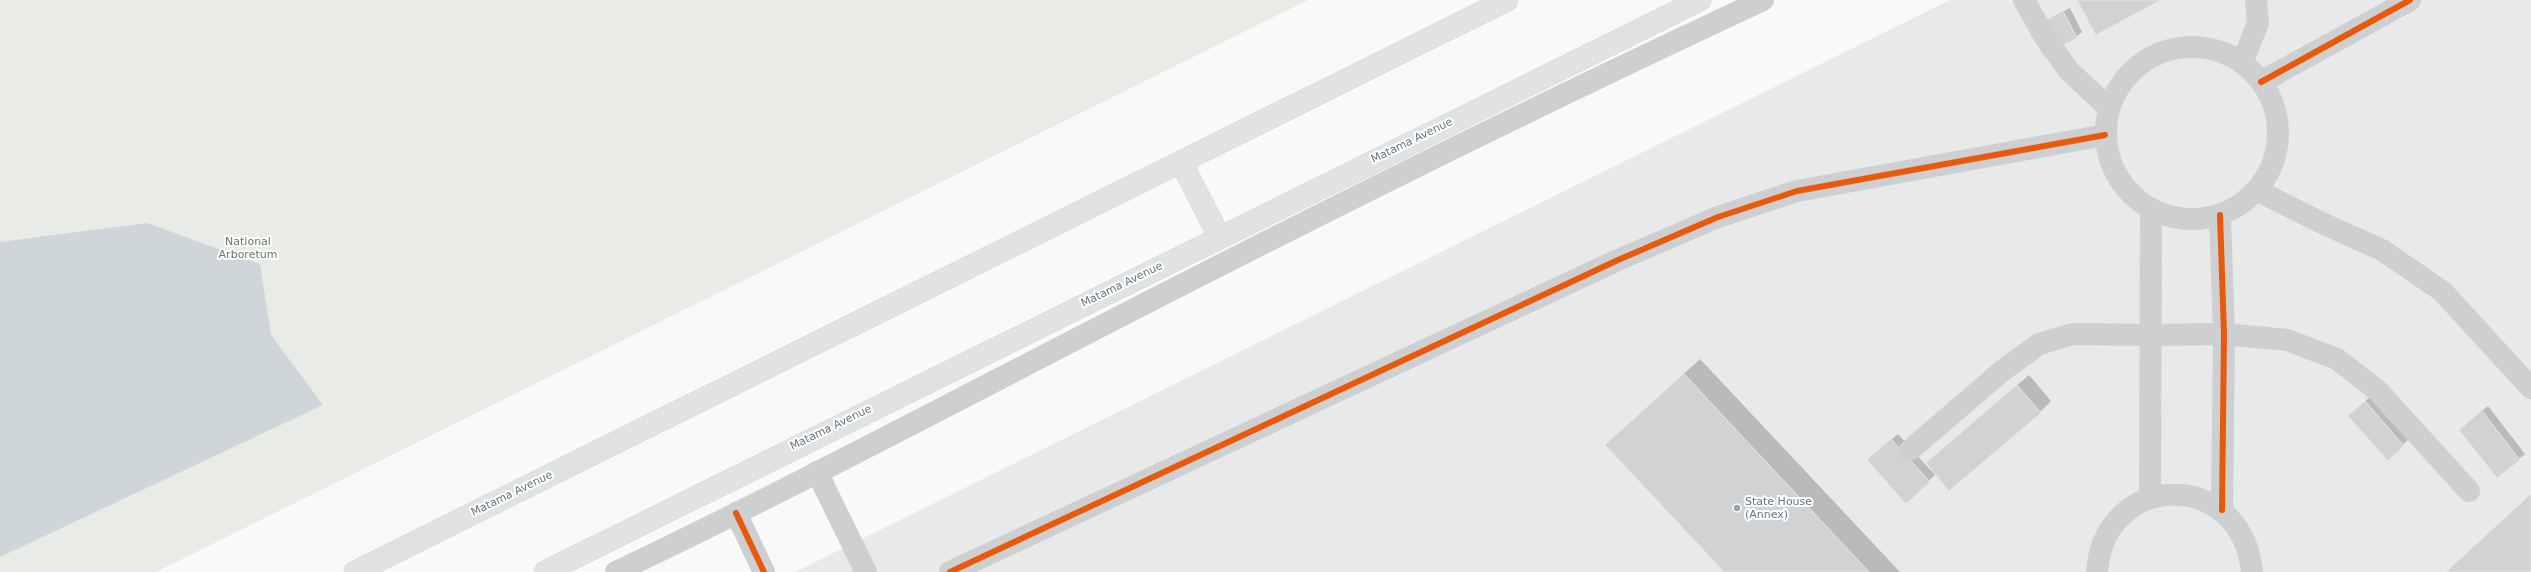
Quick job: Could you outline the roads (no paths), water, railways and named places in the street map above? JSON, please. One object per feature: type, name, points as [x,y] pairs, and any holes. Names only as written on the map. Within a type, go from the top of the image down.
[{"type":"main road","name":"Matama Avenue","points":[[355,572],[1508,0]]},
{"type":"main road","name":"Matama Avenue","points":[[545,572],[1219,236],[1700,0]]},
{"type":"main road","points":[[1182,162],[1219,236]]},
{"type":"street","points":[[616,572],[817,472],[1205,273],[1660,48],[1762,0]]},
{"type":"street","points":[[2024,0],[2043,34],[2069,71],[2108,108]]},
{"type":"street","points":[[2242,63],[2258,23],[2256,0]]},
{"type":"street","points":[[2261,82],[2410,0]]},
{"type":"street","points":[[2190,47],[2217,50],[2242,63],[2261,82],[2273,106],[2278,133],[2274,160],[2258,191],[2244,203],[2220,215],[2196,220],[2172,218],[2151,209],[2127,191],[2112,165],[2105,136],[2108,108],[2120,84],[2139,64],[2163,51],[2190,47]]},
{"type":"street","points":[[950,572],[1618,260],[1718,216],[1797,191],[2105,136]]},
{"type":"street","points":[[2258,191],[2324,224],[2382,250],[2442,291],[2531,388]]},
{"type":"street","points":[[2150,498],[2152,335],[2151,209]]},
{"type":"street","points":[[2220,215],[2224,334],[2222,510]]},
{"type":"street","points":[[1910,450],[2002,371],[2039,344],[2073,334],[2224,334],[2286,340],[2337,359],[2378,391],[2469,491]]},
{"type":"street","points":[[817,472],[866,572]]},
{"type":"street","points":[[2097,572],[2099,552],[2109,529],[2127,510],[2150,498],[2175,494],[2200,498],[2222,510],[2240,529],[2250,553],[2252,572]]},
{"type":"street","points":[[736,513],[764,572]]},
{"type":"place","name":"State House (Annex)","points":[[1737,508]]},
{"type":"park label","name":"National Arboretum","points":[[248,248]]}]
